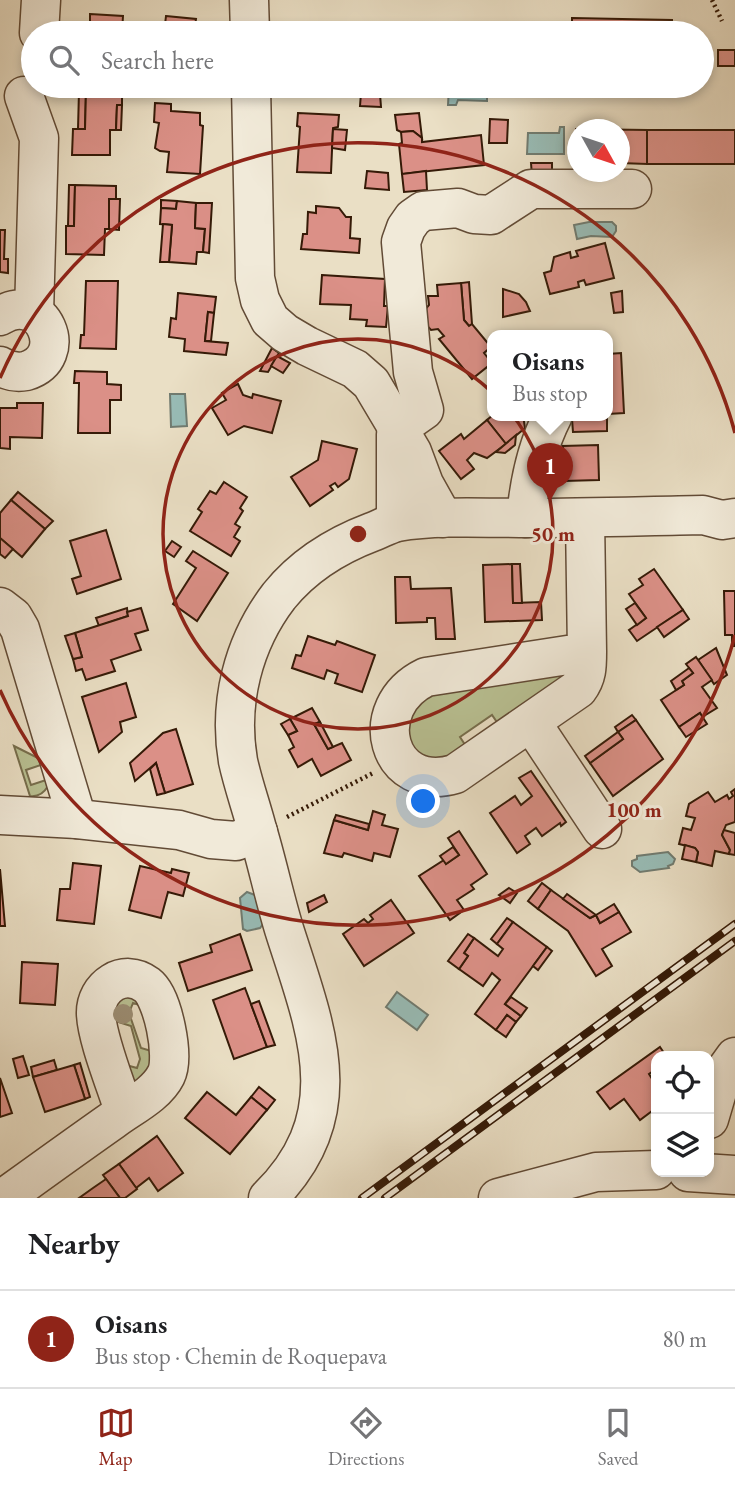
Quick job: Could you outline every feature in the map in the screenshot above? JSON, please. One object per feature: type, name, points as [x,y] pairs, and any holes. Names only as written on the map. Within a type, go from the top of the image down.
[{"type":"street","points":[[40,21],[41,0]]},
{"type":"street","points":[[249,0],[250,21]]},
{"type":"street","points":[[0,366],[8,371],[33,369],[44,360],[49,348],[50,334],[44,322],[17,314],[39,138],[19,96]]},
{"type":"street","points":[[251,98],[255,278],[260,300],[270,320],[285,333],[355,369],[371,383],[412,452],[424,484],[443,518]]},
{"type":"street","points":[[397,429],[424,410],[413,372],[401,242],[405,228],[413,218],[423,211],[458,208],[474,214],[491,215],[531,189],[632,188]]},
{"type":"street","points":[[526,518],[544,433],[550,421]]},
{"type":"street","points":[[396,523],[397,429]]},
{"type":"street","points":[[268,1198],[287,1180],[301,1159],[316,1113],[322,1080],[312,1017],[270,885],[238,759],[236,701],[251,642],[266,613],[312,562],[341,545],[396,523],[443,518],[719,517],[735,492]]},
{"type":"street","points":[[585,518],[587,652],[584,680],[578,689],[455,774],[445,777],[416,773],[398,759],[390,741],[390,719],[395,704],[414,683],[426,677],[587,652]]},
{"type":"street","points":[[0,607],[13,617],[20,629],[78,819]]},
{"type":"street","points":[[531,722],[603,829]]},
{"type":"street","points":[[179,830],[218,820],[246,794]]},
{"type":"street","points":[[0,814],[179,830],[211,839],[236,841],[258,832]]},
{"type":"street","points":[[258,832],[284,882],[328,1016],[340,1070],[339,1095],[328,1143],[307,1180],[288,1198]]},
{"type":"street","points":[[710,1114],[722,1075],[735,1057]]},
{"type":"street","points":[[4,1198],[124,1111]]},
{"type":"street","points":[[498,1198],[596,1172],[651,1170]]},
{"type":"street","points":[[714,1174],[735,1175]]},
{"type":"street","points":[[678,1198],[688,1177]]},
{"type":"path","points":[[712,0],[722,22]]},
{"type":"path","points":[[258,832],[398,759]]},
{"type":"green space","points":[[570,671],[503,731],[492,715],[460,737],[471,754],[456,763],[417,757],[402,722],[417,696]]},
{"type":"green space","points":[[14,746],[38,758],[41,765],[26,770],[31,785],[46,780],[48,786],[45,791],[30,796]]},
{"type":"green space","points":[[128,992],[149,1008],[133,1003],[129,1013],[141,1048],[158,1053],[156,1065],[137,1082],[134,1082],[122,1064],[137,1068],[140,1059],[131,1026],[109,1019],[110,1004]]},
{"type":"water","points":[[448,98],[487,98],[487,101],[458,100],[456,105],[448,105]]},
{"type":"water","points":[[560,127],[564,127],[564,154],[527,154],[528,133],[559,133]]},
{"type":"water","points":[[612,222],[616,231],[612,237],[591,236],[577,239],[574,225]]},
{"type":"water","points":[[170,394],[185,394],[187,426],[171,427]]},
{"type":"water","points":[[668,852],[675,859],[669,868],[640,872],[632,866],[632,861],[637,859],[637,856]]},
{"type":"water","points":[[247,892],[255,895],[263,924],[260,928],[247,931],[243,929],[240,898]]},
{"type":"water","points":[[397,992],[428,1015],[417,1030],[386,1007]]},
{"type":"building","points":[[90,14],[123,16],[123,21],[90,21]]},
{"type":"building","points":[[166,16],[196,19],[196,21],[165,21]]},
{"type":"building","points":[[572,18],[672,20],[672,21],[572,21]]},
{"type":"building","points":[[718,50],[735,50],[735,66],[718,66]]},
{"type":"building","points":[[79,98],[86,98],[85,129],[78,129]]},
{"type":"building","points":[[86,98],[122,98],[122,105],[117,105],[116,130],[110,130],[110,155],[72,155],[73,129],[85,129]]},
{"type":"building","points":[[361,98],[380,98],[381,107],[360,106]]},
{"type":"building","points":[[155,103],[171,104],[171,111],[200,113],[200,125],[203,126],[200,174],[167,172],[169,152],[155,148],[159,123],[154,122]]},
{"type":"building","points":[[117,105],[122,105],[121,130],[116,130]]},
{"type":"building","points":[[298,113],[339,115],[338,127],[333,128],[331,173],[297,172],[300,127],[297,126]]},
{"type":"building","points":[[419,113],[422,138],[413,131],[397,130],[395,115]]},
{"type":"building","points":[[490,119],[508,120],[507,143],[489,143]]},
{"type":"building","points":[[333,129],[347,130],[345,150],[332,148]]},
{"type":"building","points":[[630,130],[647,130],[647,164],[630,163]]},
{"type":"building","points":[[647,130],[735,130],[735,164],[647,164]]},
{"type":"building","points":[[413,131],[422,138],[422,142],[481,135],[484,165],[402,174],[399,144],[402,143],[401,132]]},
{"type":"building","points":[[531,163],[552,163],[552,176],[532,176]]},
{"type":"building","points":[[367,171],[388,173],[389,190],[365,188]]},
{"type":"building","points":[[426,171],[427,190],[404,192],[402,174]]},
{"type":"building","points":[[69,185],[75,185],[74,226],[68,226]]},
{"type":"building","points":[[75,185],[116,186],[116,199],[109,199],[109,229],[105,229],[104,255],[66,254],[66,226],[74,226]]},
{"type":"building","points":[[109,199],[120,199],[119,230],[109,229]]},
{"type":"building","points":[[161,200],[177,201],[176,209],[161,208]]},
{"type":"building","points":[[177,201],[196,203],[195,228],[205,229],[203,252],[197,252],[196,264],[169,262],[172,225],[160,224],[161,208],[176,209]]},
{"type":"building","points":[[196,203],[212,203],[209,253],[203,252],[205,229],[195,228]]},
{"type":"building","points":[[316,206],[339,208],[346,217],[351,217],[350,238],[360,239],[359,253],[301,249],[303,234],[307,234],[308,212],[316,213]]},
{"type":"building","points":[[163,224],[172,225],[169,262],[160,262]]},
{"type":"building","points":[[0,230],[5,230],[4,259],[8,259],[8,273],[0,272]]},
{"type":"building","points":[[605,243],[614,278],[586,285],[584,280],[578,282],[579,287],[550,294],[544,273],[551,271],[554,257],[570,252],[571,258],[578,256],[576,251]]},
{"type":"building","points":[[322,275],[385,279],[384,306],[388,306],[386,327],[366,326],[367,320],[350,319],[351,305],[320,304]]},
{"type":"building","points":[[86,281],[118,281],[116,349],[80,348],[81,335],[84,335]]},
{"type":"building","points":[[469,282],[472,324],[469,326],[464,320],[461,283]]},
{"type":"building","points":[[461,283],[464,320],[469,326],[472,324],[487,342],[487,350],[484,353],[487,357],[487,367],[472,379],[439,339],[444,336],[438,329],[431,330],[419,317],[429,305],[428,296],[438,296],[437,285]]},
{"type":"building","points":[[503,289],[519,294],[530,311],[503,317]]},
{"type":"building","points":[[622,291],[623,312],[614,313],[611,293]]},
{"type":"building","points":[[178,293],[216,297],[214,313],[208,312],[205,341],[228,343],[226,355],[184,351],[185,339],[169,337],[171,318],[176,319]]},
{"type":"building","points":[[208,312],[214,313],[211,341],[205,341]]},
{"type":"building","points":[[272,348],[279,353],[268,372],[260,371]]},
{"type":"building","points":[[621,353],[624,413],[613,414],[613,354]]},
{"type":"building","points":[[277,356],[290,363],[283,373],[271,366]]},
{"type":"building","points":[[75,371],[107,372],[107,384],[121,385],[121,400],[110,400],[110,433],[78,433],[79,383],[74,383]]},
{"type":"building","points":[[238,384],[243,395],[252,398],[253,394],[281,401],[272,433],[244,426],[228,435],[212,408],[226,400],[222,393]]},
{"type":"building","points":[[17,403],[43,403],[42,438],[10,437],[10,449],[0,448],[0,408],[17,408]]},
{"type":"building","points":[[487,420],[506,444],[487,458],[474,453],[467,460],[474,469],[461,479],[439,451],[461,434],[464,439]]},
{"type":"building","points":[[488,421],[524,421],[525,428],[506,444]]},
{"type":"building","points":[[572,421],[607,421],[607,431],[573,432]]},
{"type":"building","points":[[516,435],[515,445],[505,453],[496,452]]},
{"type":"building","points":[[322,441],[357,449],[349,479],[338,487],[335,483],[330,486],[333,490],[310,506],[291,477],[318,460]]},
{"type":"building","points":[[598,445],[599,480],[564,481],[563,446]]},
{"type":"building","points":[[224,482],[247,497],[235,524],[240,527],[234,537],[240,541],[231,556],[190,531],[202,512],[198,509],[210,491],[216,494]]},
{"type":"building","points":[[18,492],[53,521],[45,529],[11,500]]},
{"type":"building","points":[[11,500],[45,529],[22,557],[0,538],[0,513]]},
{"type":"building","points":[[106,530],[121,579],[77,594],[72,579],[81,576],[70,541]]},
{"type":"building","points":[[0,538],[13,549],[5,558],[0,554]]},
{"type":"building","points":[[172,541],[181,547],[174,557],[165,551]]},
{"type":"building","points":[[193,551],[228,573],[197,621],[173,604],[196,568],[186,561]]},
{"type":"building","points":[[512,564],[513,603],[541,602],[542,620],[485,622],[483,565]]},
{"type":"building","points":[[512,564],[520,564],[522,603],[513,603]]},
{"type":"building","points":[[654,569],[683,610],[637,641],[629,630],[646,618],[629,594],[643,585],[639,579]]},
{"type":"building","points":[[395,577],[410,577],[411,589],[451,588],[455,639],[436,639],[435,618],[427,618],[427,622],[396,623]]},
{"type":"building","points":[[724,591],[735,591],[735,646],[732,646],[732,635],[725,635]]},
{"type":"building","points":[[635,603],[646,618],[637,625],[626,609]]},
{"type":"building","points":[[127,608],[128,616],[99,626],[96,618]]},
{"type":"building","points":[[141,608],[148,630],[135,634],[141,650],[111,660],[115,671],[86,680],[82,669],[76,671],[73,659],[82,657],[75,633],[128,616],[127,612]]},
{"type":"building","points":[[683,610],[689,619],[664,637],[657,627]]},
{"type":"building","points":[[75,633],[82,657],[73,659],[65,636]]},
{"type":"building","points":[[308,636],[335,645],[337,641],[375,655],[362,692],[335,683],[338,674],[327,670],[324,679],[292,668],[296,655],[301,656]]},
{"type":"building","points":[[716,648],[727,675],[714,684],[698,660]]},
{"type":"building","points":[[696,657],[712,680],[702,687],[717,708],[702,717],[700,713],[679,727],[661,700],[684,685],[682,681],[693,673],[686,664]]},
{"type":"building","points":[[689,668],[693,673],[682,681],[684,685],[676,690],[671,681]]},
{"type":"building","points":[[126,683],[136,717],[120,722],[122,732],[99,752],[82,697]]},
{"type":"building","points":[[312,708],[320,722],[314,724],[328,749],[342,743],[351,760],[321,776],[312,759],[298,767],[289,750],[294,747],[288,735],[297,731],[290,719]]},
{"type":"building","points":[[700,713],[707,724],[686,737],[679,727]]},
{"type":"building","points":[[632,715],[636,720],[618,732],[615,727]]},
{"type":"building","points":[[290,719],[297,731],[288,735],[281,724]]},
{"type":"building","points":[[636,720],[663,759],[613,796],[590,763],[623,739],[618,732]]},
{"type":"building","points":[[320,722],[333,747],[328,749],[314,724]]},
{"type":"building","points":[[176,729],[193,784],[165,793],[156,763],[135,781],[130,763],[163,733]]},
{"type":"building","points":[[618,732],[623,739],[590,763],[585,756]]},
{"type":"building","points":[[156,763],[165,793],[157,795],[150,769]]},
{"type":"building","points":[[531,771],[566,822],[561,826],[560,823],[542,836],[536,828],[525,836],[530,844],[517,853],[490,813],[515,796],[521,805],[532,796],[519,778]]},
{"type":"building","points":[[735,789],[735,822],[726,825],[722,835],[730,850],[729,854],[715,851],[712,866],[696,862],[698,852],[695,848],[679,844],[683,828],[691,830],[695,818],[686,816],[689,804],[708,792],[715,802],[727,795],[729,799]]},
{"type":"building","points":[[373,811],[385,815],[382,825],[398,829],[390,857],[374,853],[372,861],[344,853],[342,857],[324,853],[334,820],[368,830]]},
{"type":"building","points":[[336,815],[369,824],[368,830],[334,820]]},
{"type":"building","points":[[724,830],[735,833],[735,855],[729,854],[730,850],[722,835]]},
{"type":"building","points":[[459,831],[487,874],[471,885],[474,889],[457,900],[464,910],[450,920],[419,876],[444,860],[446,864],[459,855],[448,838]]},
{"type":"building","points":[[685,845],[698,852],[696,862],[682,859]]},
{"type":"building","points":[[453,847],[459,855],[446,864],[440,856]]},
{"type":"building","points":[[73,863],[101,866],[94,924],[57,920],[60,889],[70,889]]},
{"type":"building","points":[[140,866],[171,873],[172,869],[189,873],[183,896],[168,892],[161,918],[129,910]]},
{"type":"building","points":[[0,869],[5,926],[0,926]]},
{"type":"building","points":[[542,883],[551,890],[538,909],[528,901]]},
{"type":"building","points":[[509,888],[517,893],[510,903],[499,895]]},
{"type":"building","points":[[551,890],[590,918],[596,915],[600,923],[619,912],[631,932],[602,949],[612,966],[596,976],[568,931],[538,909]]},
{"type":"building","points":[[567,894],[596,915],[590,918],[563,899]]},
{"type":"building","points":[[324,895],[327,902],[309,912],[307,903]]},
{"type":"building","points":[[391,900],[414,933],[364,966],[343,934],[364,919],[368,923],[373,919],[370,915]]},
{"type":"building","points":[[614,904],[619,912],[600,923],[596,915]]},
{"type":"building","points":[[507,918],[513,922],[497,944],[491,939]]},
{"type":"building","points":[[513,922],[547,947],[505,1004],[521,1016],[516,1022],[507,1015],[496,1030],[475,1014],[500,980],[492,973],[483,986],[459,969],[468,956],[464,953],[474,938],[498,956],[503,949],[497,944]]},
{"type":"building","points":[[240,934],[252,970],[188,991],[179,963],[212,952],[210,945]]},
{"type":"building","points":[[468,934],[474,938],[464,953],[468,956],[459,969],[448,961]]},
{"type":"building","points":[[547,947],[552,951],[538,970],[533,966]]},
{"type":"building","points":[[22,962],[58,964],[55,1005],[20,1003]]},
{"type":"building","points":[[245,988],[267,1047],[234,1059],[213,1000]]},
{"type":"building","points":[[511,997],[527,1008],[521,1016],[505,1004]]},
{"type":"building","points":[[259,1001],[275,1045],[267,1047],[251,1004]]},
{"type":"building","points":[[507,1015],[516,1022],[506,1037],[496,1030]]},
{"type":"building","points":[[651,1053],[651,1112],[640,1120],[624,1099],[610,1109],[597,1092]]},
{"type":"building","points":[[23,1056],[29,1075],[18,1078],[13,1059]]},
{"type":"building","points":[[54,1060],[57,1070],[33,1077],[31,1067]]},
{"type":"building","points":[[80,1063],[90,1097],[85,1099],[74,1065]]},
{"type":"building","points":[[74,1065],[85,1099],[45,1112],[33,1077]]},
{"type":"building","points":[[0,1078],[12,1113],[0,1117]]},
{"type":"building","points":[[259,1087],[275,1100],[267,1110],[251,1097]]},
{"type":"building","points":[[207,1092],[236,1115],[251,1097],[267,1110],[230,1154],[185,1118]]},
{"type":"building","points":[[157,1136],[183,1173],[158,1191],[149,1178],[136,1188],[119,1164]]},
{"type":"building","points":[[119,1164],[137,1189],[125,1198],[120,1198],[103,1175]]},
{"type":"building","points":[[106,1179],[120,1198],[79,1198],[93,1188]]},
{"type":"railway","points":[[362,1198],[735,924]]},
{"type":"railway","points":[[385,1198],[735,941]]},
{"type":"place","name":"Oisans","points":[[550,501]]}]
